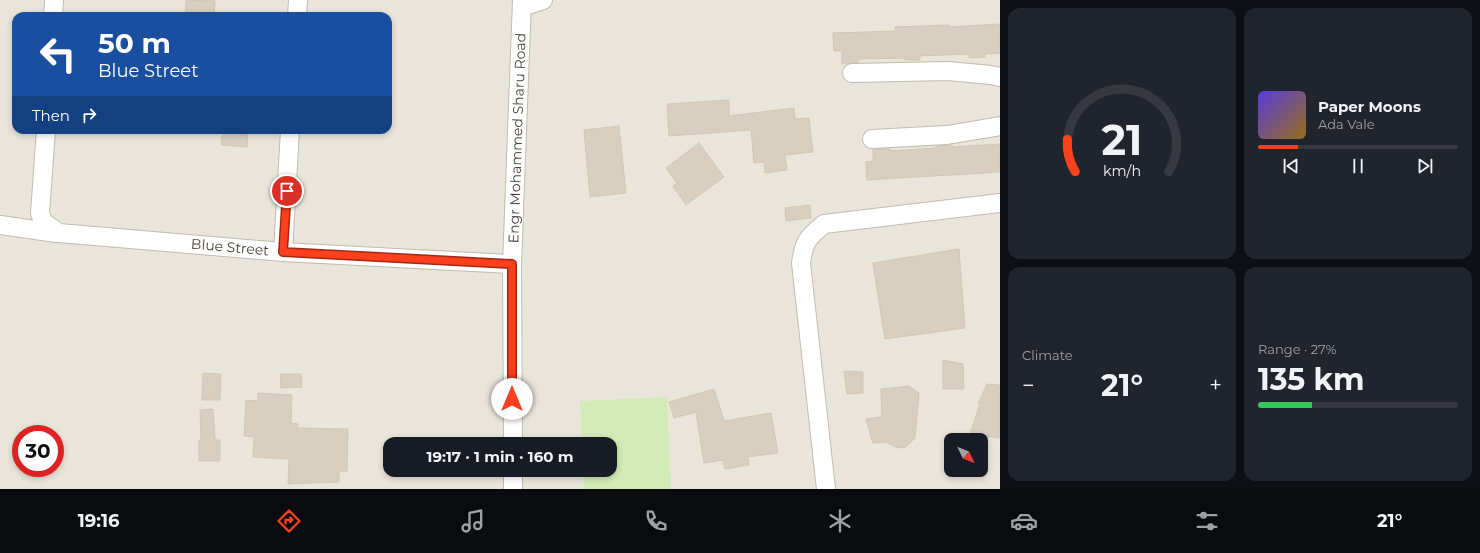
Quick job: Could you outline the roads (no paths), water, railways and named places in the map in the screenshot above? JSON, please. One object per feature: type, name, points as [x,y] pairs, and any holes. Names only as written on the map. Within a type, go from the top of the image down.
[{"type":"street","points":[[53,12],[54,0]]},
{"type":"street","points":[[297,12],[298,0]]},
{"type":"street","points":[[522,4],[543,0]]},
{"type":"street","name":"Engr Mohammed Sharu Road","points":[[513,437],[512,264],[522,4]]},
{"type":"street","points":[[852,73],[948,72],[992,75],[1000,77]]},
{"type":"street","points":[[872,139],[947,135],[1000,126]]},
{"type":"street","points":[[46,134],[40,213],[43,222],[59,233]]},
{"type":"street","points":[[283,252],[290,134]]},
{"type":"street","points":[[826,489],[801,263],[804,246],[813,233],[824,224],[1000,203]]},
{"type":"street","name":"Blue Street","points":[[0,225],[59,233],[283,252],[512,264]]},
{"type":"street","points":[[513,477],[513,489]]}]
